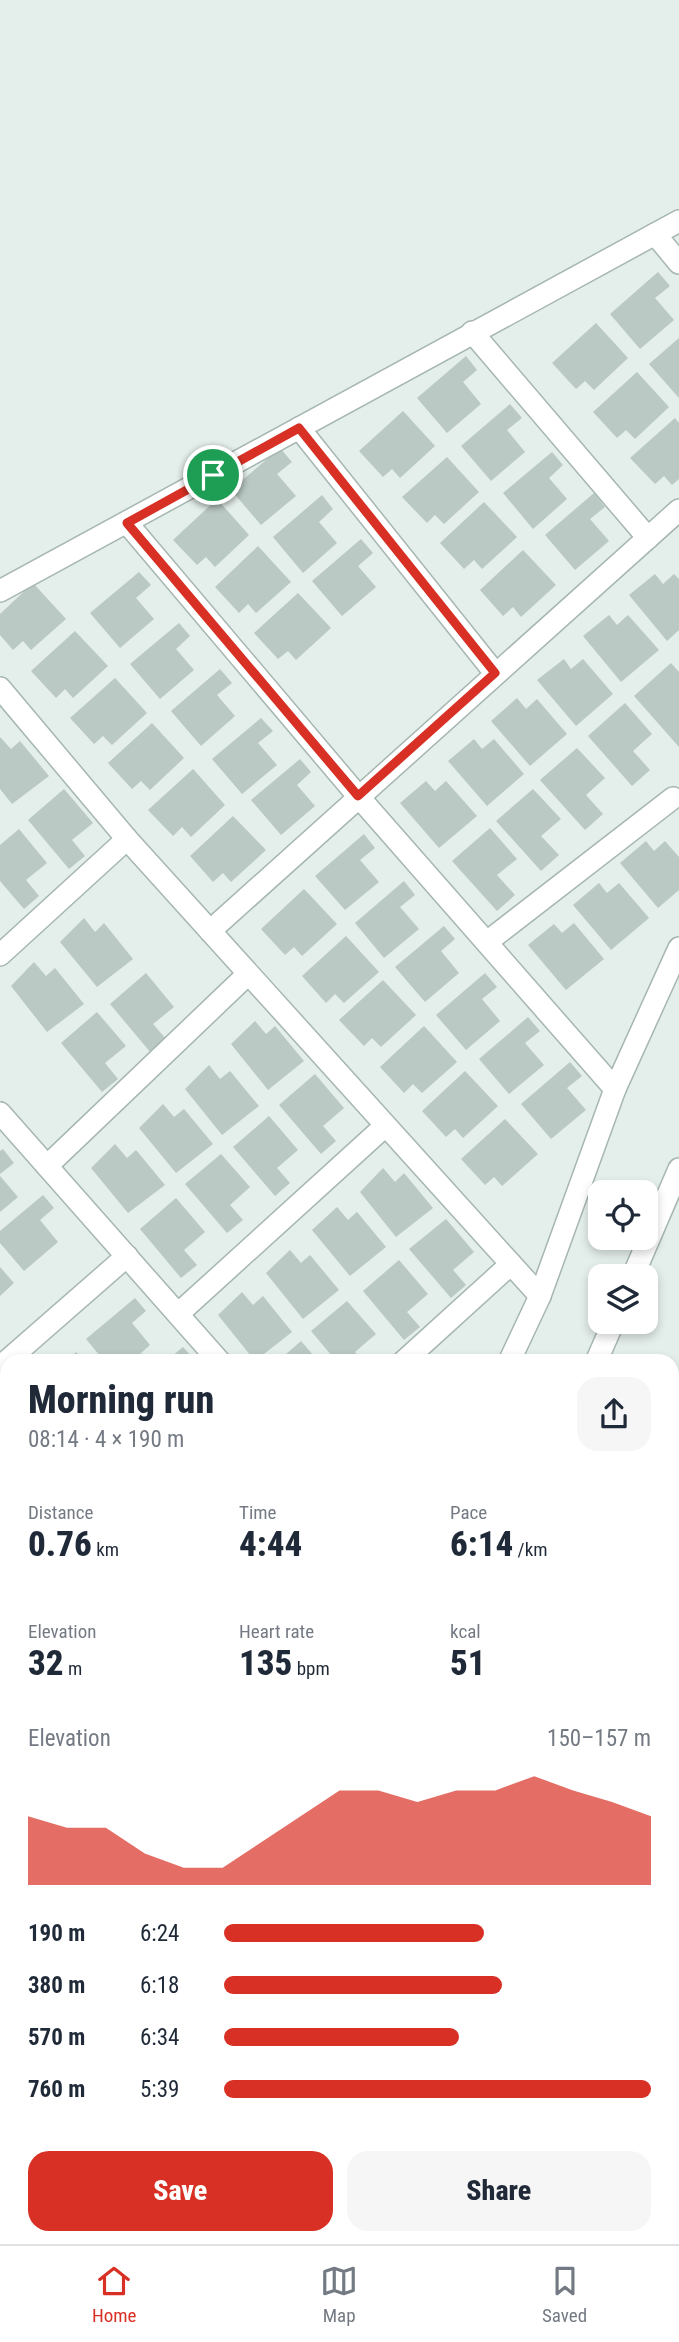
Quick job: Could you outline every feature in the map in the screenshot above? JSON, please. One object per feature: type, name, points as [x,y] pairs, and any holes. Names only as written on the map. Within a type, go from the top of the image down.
[{"type":"street","points":[[0,591],[679,221]]},
{"type":"street","points":[[654,234],[679,263]]},
{"type":"street","points":[[472,332],[648,538]]},
{"type":"street","points":[[299,428],[495,673]]},
{"type":"street","points":[[210,932],[358,796],[679,510]]},
{"type":"street","points":[[127,523],[358,796],[615,1089]]},
{"type":"street","points":[[3,697],[210,932],[540,1296]]},
{"type":"street","points":[[487,942],[677,796]]},
{"type":"street","points":[[0,955],[127,839]]},
{"type":"street","points":[[513,1354],[540,1296],[615,1089],[679,948]]},
{"type":"street","points":[[47,1166],[248,974]]},
{"type":"street","points":[[0,1112],[213,1354]]},
{"type":"street","points":[[178,1314],[386,1126]]},
{"type":"street","points":[[638,1264],[679,1169]]},
{"type":"street","points":[[15,1354],[127,1256]]},
{"type":"street","points":[[411,1354],[511,1264]]},
{"type":"street","points":[[600,1354],[608,1334]]},
{"type":"building","points":[[658,272],[670,286],[655,298],[674,320],[640,349],[610,314]]},
{"type":"building","points":[[596,323],[628,358],[594,390],[585,381],[576,389],[552,363]]},
{"type":"building","points":[[679,338],[679,398],[649,364]]},
{"type":"building","points":[[466,356],[477,370],[463,382],[481,404],[447,433],[417,398]]},
{"type":"building","points":[[637,372],[669,407],[635,439],[626,430],[617,438],[593,412]]},
{"type":"building","points":[[510,404],[522,418],[507,430],[525,452],[491,481],[461,446]]},
{"type":"building","points":[[403,411],[435,446],[400,478],[392,469],[383,477],[359,451]]},
{"type":"building","points":[[675,418],[679,423],[679,479],[672,485],[664,476],[655,484],[630,458]]},
{"type":"building","points":[[280,448],[292,462],[277,474],[296,496],[261,525],[231,490]]},
{"type":"building","points":[[552,452],[563,465],[549,478],[567,499],[533,529],[503,493]]},
{"type":"building","points":[[447,457],[479,492],[444,524],[435,515],[427,523],[402,497]]},
{"type":"building","points":[[594,493],[605,507],[590,519],[609,541],[575,570],[545,535]]},
{"type":"building","points":[[322,495],[333,509],[319,522],[337,543],[303,573],[273,537]]},
{"type":"building","points":[[217,499],[249,535],[215,567],[206,557],[197,565],[173,540]]},
{"type":"building","points":[[484,502],[517,537],[482,569],[474,560],[464,569],[440,543]]},
{"type":"building","points":[[361,539],[373,553],[358,566],[376,587],[342,616],[312,581]]},
{"type":"building","points":[[258,546],[291,582],[256,613],[248,604],[239,613],[215,587]]},
{"type":"building","points":[[523,550],[556,585],[521,617],[513,607],[503,616],[480,590]]},
{"type":"building","points":[[139,572],[151,585],[136,598],[154,619],[120,648],[90,613]]},
{"type":"building","points":[[655,574],[663,584],[674,574],[679,579],[679,630],[667,641],[629,595]]},
{"type":"building","points":[[33,583],[66,619],[31,650],[23,641],[13,650],[0,635],[0,614]]},
{"type":"building","points":[[298,593],[331,628],[296,660],[288,651],[278,659],[254,633]]},
{"type":"building","points":[[609,615],[617,625],[628,615],[659,650],[621,682],[583,636]]},
{"type":"building","points":[[179,623],[190,636],[176,649],[194,670],[160,699],[130,664]]},
{"type":"building","points":[[75,631],[108,666],[73,698],[65,689],[56,698],[31,671]]},
{"type":"building","points":[[564,659],[571,669],[583,659],[613,694],[576,726],[537,680]]},
{"type":"building","points":[[671,663],[679,672],[679,747],[634,696]]},
{"type":"building","points":[[220,669],[232,683],[217,695],[235,716],[201,746],[171,711]]},
{"type":"building","points":[[115,678],[147,713],[112,745],[103,736],[94,744],[70,718]]},
{"type":"building","points":[[517,698],[526,709],[537,699],[567,734],[530,766],[491,721]]},
{"type":"building","points":[[625,703],[652,734],[633,751],[650,770],[632,786],[588,736]]},
{"type":"building","points":[[261,718],[273,731],[258,743],[277,765],[242,794],[212,759]]},
{"type":"building","points":[[152,723],[184,758],[150,790],[141,781],[132,789],[108,763]]},
{"type":"building","points":[[0,737],[11,749],[20,741],[49,776],[12,804],[0,789]]},
{"type":"building","points":[[474,739],[482,749],[494,739],[524,774],[487,806],[448,761]]},
{"type":"building","points":[[577,748],[605,778],[586,795],[603,814],[585,830],[540,780]]},
{"type":"building","points":[[300,759],[311,772],[297,785],[315,806],[281,835],[251,800]]},
{"type":"building","points":[[193,769],[225,805],[191,837],[182,827],[173,836],[148,810]]},
{"type":"building","points":[[426,781],[435,791],[446,781],[477,816],[439,848],[400,803]]},
{"type":"building","points":[[64,789],[93,823],[72,840],[85,856],[69,869],[28,820]]},
{"type":"building","points":[[533,789],[561,819],[541,836],[559,855],[541,871],[496,821]]},
{"type":"building","points":[[233,816],[266,850],[231,882],[223,873],[213,882],[190,856]]},
{"type":"building","points":[[490,828],[517,859],[497,875],[515,895],[497,911],[452,861]]},
{"type":"building","points":[[19,829],[47,863],[26,880],[39,896],[24,909],[0,881],[0,845]]},
{"type":"building","points":[[364,834],[375,848],[360,860],[379,882],[345,910],[315,876]]},
{"type":"building","points":[[646,841],[654,851],[665,841],[679,857],[679,890],[658,908],[620,863]]},
{"type":"building","points":[[404,881],[415,895],[400,907],[419,929],[384,958],[355,923]]},
{"type":"building","points":[[599,883],[607,893],[619,883],[649,918],[611,950],[573,905]]},
{"type":"building","points":[[304,889],[337,924],[302,956],[294,947],[285,955],[261,929]]},
{"type":"building","points":[[84,918],[95,932],[104,923],[133,959],[97,987],[60,942]]},
{"type":"building","points":[[574,923],[604,959],[566,990],[528,945],[554,924],[562,933]]},
{"type":"building","points":[[444,926],[455,939],[441,951],[459,973],[425,1002],[395,967]]},
{"type":"building","points":[[346,936],[379,972],[344,1003],[335,994],[326,1003],[302,976]]},
{"type":"building","points":[[34,962],[46,976],[55,968],[84,1004],[47,1032],[11,986]]},
{"type":"building","points":[[146,973],[174,1007],[153,1024],[166,1039],[151,1053],[110,1004]]},
{"type":"building","points":[[485,973],[497,987],[482,999],[500,1021],[466,1050],[436,1015]]},
{"type":"building","points":[[383,980],[416,1015],[381,1047],[372,1038],[364,1046],[339,1020]]},
{"type":"building","points":[[97,1012],[126,1046],[105,1063],[118,1079],[102,1092],[61,1043]]},
{"type":"building","points":[[528,1017],[540,1031],[525,1043],[544,1065],[509,1094],[479,1059]]},
{"type":"building","points":[[255,1021],[266,1034],[275,1026],[304,1061],[268,1090],[231,1044]]},
{"type":"building","points":[[424,1026],[457,1062],[422,1093],[413,1084],[404,1093],[380,1067]]},
{"type":"building","points":[[570,1062],[582,1076],[567,1088],[586,1110],[551,1139],[521,1104]]},
{"type":"building","points":[[209,1065],[220,1079],[230,1071],[259,1106],[222,1135],[185,1089]]},
{"type":"building","points":[[465,1071],[498,1106],[463,1138],[455,1129],[446,1137],[422,1111]]},
{"type":"building","points":[[315,1074],[344,1108],[323,1126],[336,1141],[321,1154],[279,1105]]},
{"type":"building","points":[[163,1104],[174,1117],[184,1109],[213,1144],[176,1173],[139,1128]]},
{"type":"building","points":[[269,1116],[298,1150],[277,1168],[290,1183],[275,1196],[233,1147]]},
{"type":"building","points":[[505,1119],[538,1154],[502,1186],[494,1177],[485,1185],[461,1159]]},
{"type":"building","points":[[115,1144],[127,1158],[136,1150],[165,1185],[128,1213],[91,1168]]},
{"type":"building","points":[[3,1149],[14,1163],[0,1174],[0,1151]]},
{"type":"building","points":[[221,1154],[250,1187],[230,1205],[243,1220],[227,1233],[185,1184]]},
{"type":"building","points":[[383,1168],[395,1182],[404,1173],[433,1208],[396,1237],[360,1192]]},
{"type":"building","points":[[0,1176],[18,1197],[0,1212]]},
{"type":"building","points":[[43,1195],[54,1208],[40,1220],[58,1242],[24,1271],[0,1243],[0,1231]]},
{"type":"building","points":[[176,1198],[205,1232],[184,1250],[197,1265],[181,1278],[140,1229]]},
{"type":"building","points":[[337,1207],[348,1220],[357,1212],[386,1247],[350,1276],[312,1230]]},
{"type":"building","points":[[446,1219],[474,1252],[453,1270],[466,1285],[451,1298],[409,1249]]},
{"type":"building","points":[[290,1250],[301,1263],[310,1255],[339,1290],[303,1319],[266,1273]]},
{"type":"building","points":[[399,1260],[428,1294],[407,1312],[420,1327],[404,1340],[363,1291]]},
{"type":"building","points":[[0,1267],[14,1283],[0,1296]]},
{"type":"building","points":[[242,1292],[253,1305],[263,1296],[292,1332],[264,1354],[249,1354],[218,1315]]},
{"type":"building","points":[[135,1298],[146,1311],[132,1323],[150,1345],[140,1354],[98,1354],[86,1339]]},
{"type":"building","points":[[347,1301],[376,1334],[355,1352],[357,1354],[330,1354],[311,1331]]},
{"type":"building","points":[[301,1341],[312,1354],[286,1354]]},
{"type":"building","points":[[183,1347],[189,1354],[175,1354]]},
{"type":"route","points":[[299,428],[495,673],[358,796],[127,523],[213,475],[299,428]]}]
